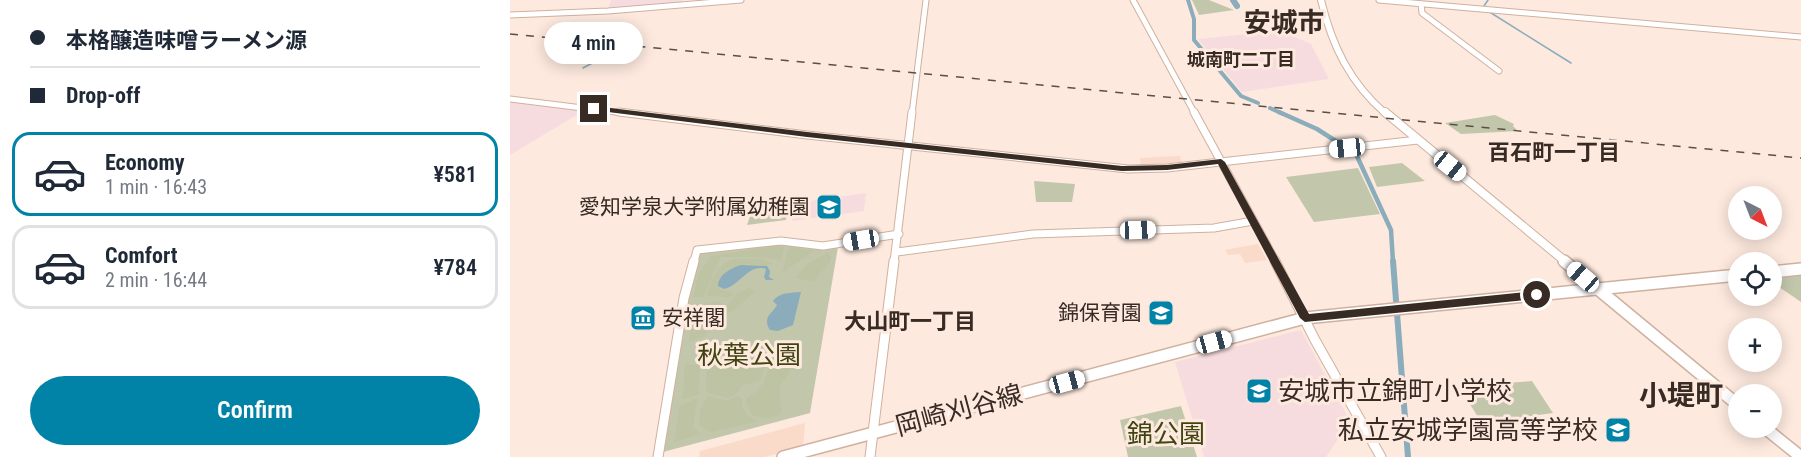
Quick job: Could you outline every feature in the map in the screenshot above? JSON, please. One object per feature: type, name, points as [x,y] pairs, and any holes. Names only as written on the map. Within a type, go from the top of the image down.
[{"type":"main road","points":[[1321,0],[1340,59],[1352,79],[1371,101],[1728,397]]},
{"type":"main road","points":[[1782,271],[1801,269]]},
{"type":"main road","name":"岡崎刈谷線","points":[[783,457],[1305,318],[1728,276]]},
{"type":"main road","points":[[1778,438],[1801,457]]},
{"type":"street","points":[[510,15],[608,11],[741,0]]},
{"type":"street","points":[[870,457],[897,252],[926,0]]},
{"type":"street","points":[[1133,0],[1315,340],[1381,457]]},
{"type":"street","points":[[1379,0],[1801,37]]},
{"type":"street","points":[[1421,4],[1422,13],[1499,71]]},
{"type":"street","points":[[510,99],[1122,168],[1167,168],[1418,140]]},
{"type":"street","points":[[897,252],[1033,234],[1214,228],[1253,221]]},
{"type":"street","points":[[658,457],[684,298],[697,250],[781,241],[823,246],[899,234]]},
{"type":"shaded area","points":[[611,0],[683,0],[679,4],[608,9]]},
{"type":"shaded area","points":[[1281,31],[1311,44],[1329,79],[1242,92],[1198,39]]},
{"type":"shaded area","points":[[510,101],[585,110],[510,155]]},
{"type":"shaded area","points":[[1180,156],[1182,163],[1141,166],[1140,158]]},
{"type":"shaded area","name":"愛知学泉大学附属幼稚園","points":[[866,193],[864,211],[792,221],[796,203]]},
{"type":"shaded area","points":[[1258,244],[1267,260],[1245,263],[1240,254],[1228,255],[1225,250]]},
{"type":"shaded area","name":"安城市立錦町小学校","points":[[1301,330],[1350,421],[1326,457],[1204,457],[1175,362]]},
{"type":"shaded area","points":[[805,423],[803,446],[765,457],[699,457],[700,451]]},
{"type":"green space","points":[[1192,0],[1209,0],[1234,10],[1199,15]]},
{"type":"green space","points":[[1495,115],[1514,124],[1513,126],[1518,131],[1461,134],[1445,123]]},
{"type":"green space","points":[[1402,163],[1425,181],[1377,187],[1369,167]]},
{"type":"green space","points":[[1358,168],[1380,214],[1314,222],[1286,177]]},
{"type":"green space","points":[[1034,181],[1075,184],[1072,202],[1036,202]]},
{"type":"green space","points":[[789,201],[786,220],[747,225],[754,205]]},
{"type":"green space","name":"秋葉公園","points":[[780,242],[838,247],[810,413],[663,452],[688,298],[699,252]]},
{"type":"green space","points":[[774,246],[784,247],[781,260],[721,257],[703,297],[693,297],[699,273],[711,256]]},
{"type":"green space","points":[[789,247],[814,251],[782,273],[788,250]]},
{"type":"green space","points":[[827,253],[831,256],[830,260],[816,282],[795,278],[807,264]]},
{"type":"green space","points":[[763,259],[771,263],[767,266],[747,264],[731,268],[718,286],[721,290],[733,292],[731,297],[707,296],[719,269],[727,261]]},
{"type":"green space","points":[[1801,275],[1801,302],[1782,289],[1782,277]]},
{"type":"green space","points":[[749,288],[756,291],[733,310],[719,317],[737,293]]},
{"type":"green space","points":[[719,301],[722,304],[717,311],[701,313],[693,329],[708,331],[706,336],[689,342],[693,320],[692,305]]},
{"type":"green space","points":[[754,348],[773,356],[764,369],[760,381],[743,385],[736,394],[728,398],[706,392],[706,363]]},
{"type":"green space","points":[[784,354],[793,354],[790,372],[780,386],[781,413],[772,418],[753,416],[746,404],[746,398],[761,387],[773,361]]},
{"type":"green space","points":[[700,361],[699,395],[682,399],[685,364],[694,365]]},
{"type":"green space","points":[[1532,381],[1553,413],[1486,422],[1478,417],[1459,387]]},
{"type":"green space","points":[[708,396],[727,401],[737,396],[742,399],[745,412],[757,420],[756,422],[710,432],[699,425],[700,410]]},
{"type":"green space","points":[[698,398],[693,426],[701,434],[674,442],[680,405]]},
{"type":"green space","name":"錦公園","points":[[1181,406],[1197,457],[1128,457],[1120,420]]},
{"type":"water","points":[[741,265],[767,266],[770,271],[769,277],[774,280],[766,280],[764,277],[766,269],[760,268],[749,272],[730,287],[724,289],[718,286],[723,275]]},
{"type":"water","points":[[801,292],[793,325],[778,331],[770,330],[767,319],[777,305],[773,301],[782,294]]},
{"type":"waterway","points":[[1188,0],[1194,19],[1194,40],[1241,96],[1258,103]]},
{"type":"waterway","points":[[1233,0],[1237,6]]},
{"type":"waterway","points":[[1484,6],[1488,0]]},
{"type":"waterway","points":[[1488,11],[1571,63]]},
{"type":"waterway","points":[[583,68],[617,50]]},
{"type":"waterway","points":[[1270,108],[1283,114]]},
{"type":"waterway","points":[[1279,112],[1317,129],[1356,154],[1391,230],[1393,262]]},
{"type":"waterway","points":[[1393,261],[1408,457]]},
{"type":"railway","points":[[510,34],[1801,158]]},
{"type":"place","name":"愛知学泉大学附属幼稚園","points":[[829,207]]},
{"type":"place","name":"錦保育園","points":[[1161,313]]},
{"type":"place","name":"安祥閣","points":[[643,318]]},
{"type":"place","name":"安城市立錦町小学校","points":[[1259,391]]},
{"type":"place","name":"私立安城学園高等学校","points":[[1618,430]]},
{"type":"district","name":"安城市","points":[[1284,23]]},
{"type":"district","name":"城南町二丁目","points":[[1241,60]]},
{"type":"district","name":"百石町一丁目","points":[[1554,152]]},
{"type":"district","name":"大山町一丁目","points":[[910,321]]},
{"type":"district","name":"小堤町","points":[[1681,395]]},
{"type":"route","points":[[594,109],[807,135],[1122,168],[1167,168],[1221,162],[1305,318],[1537,295]]}]
